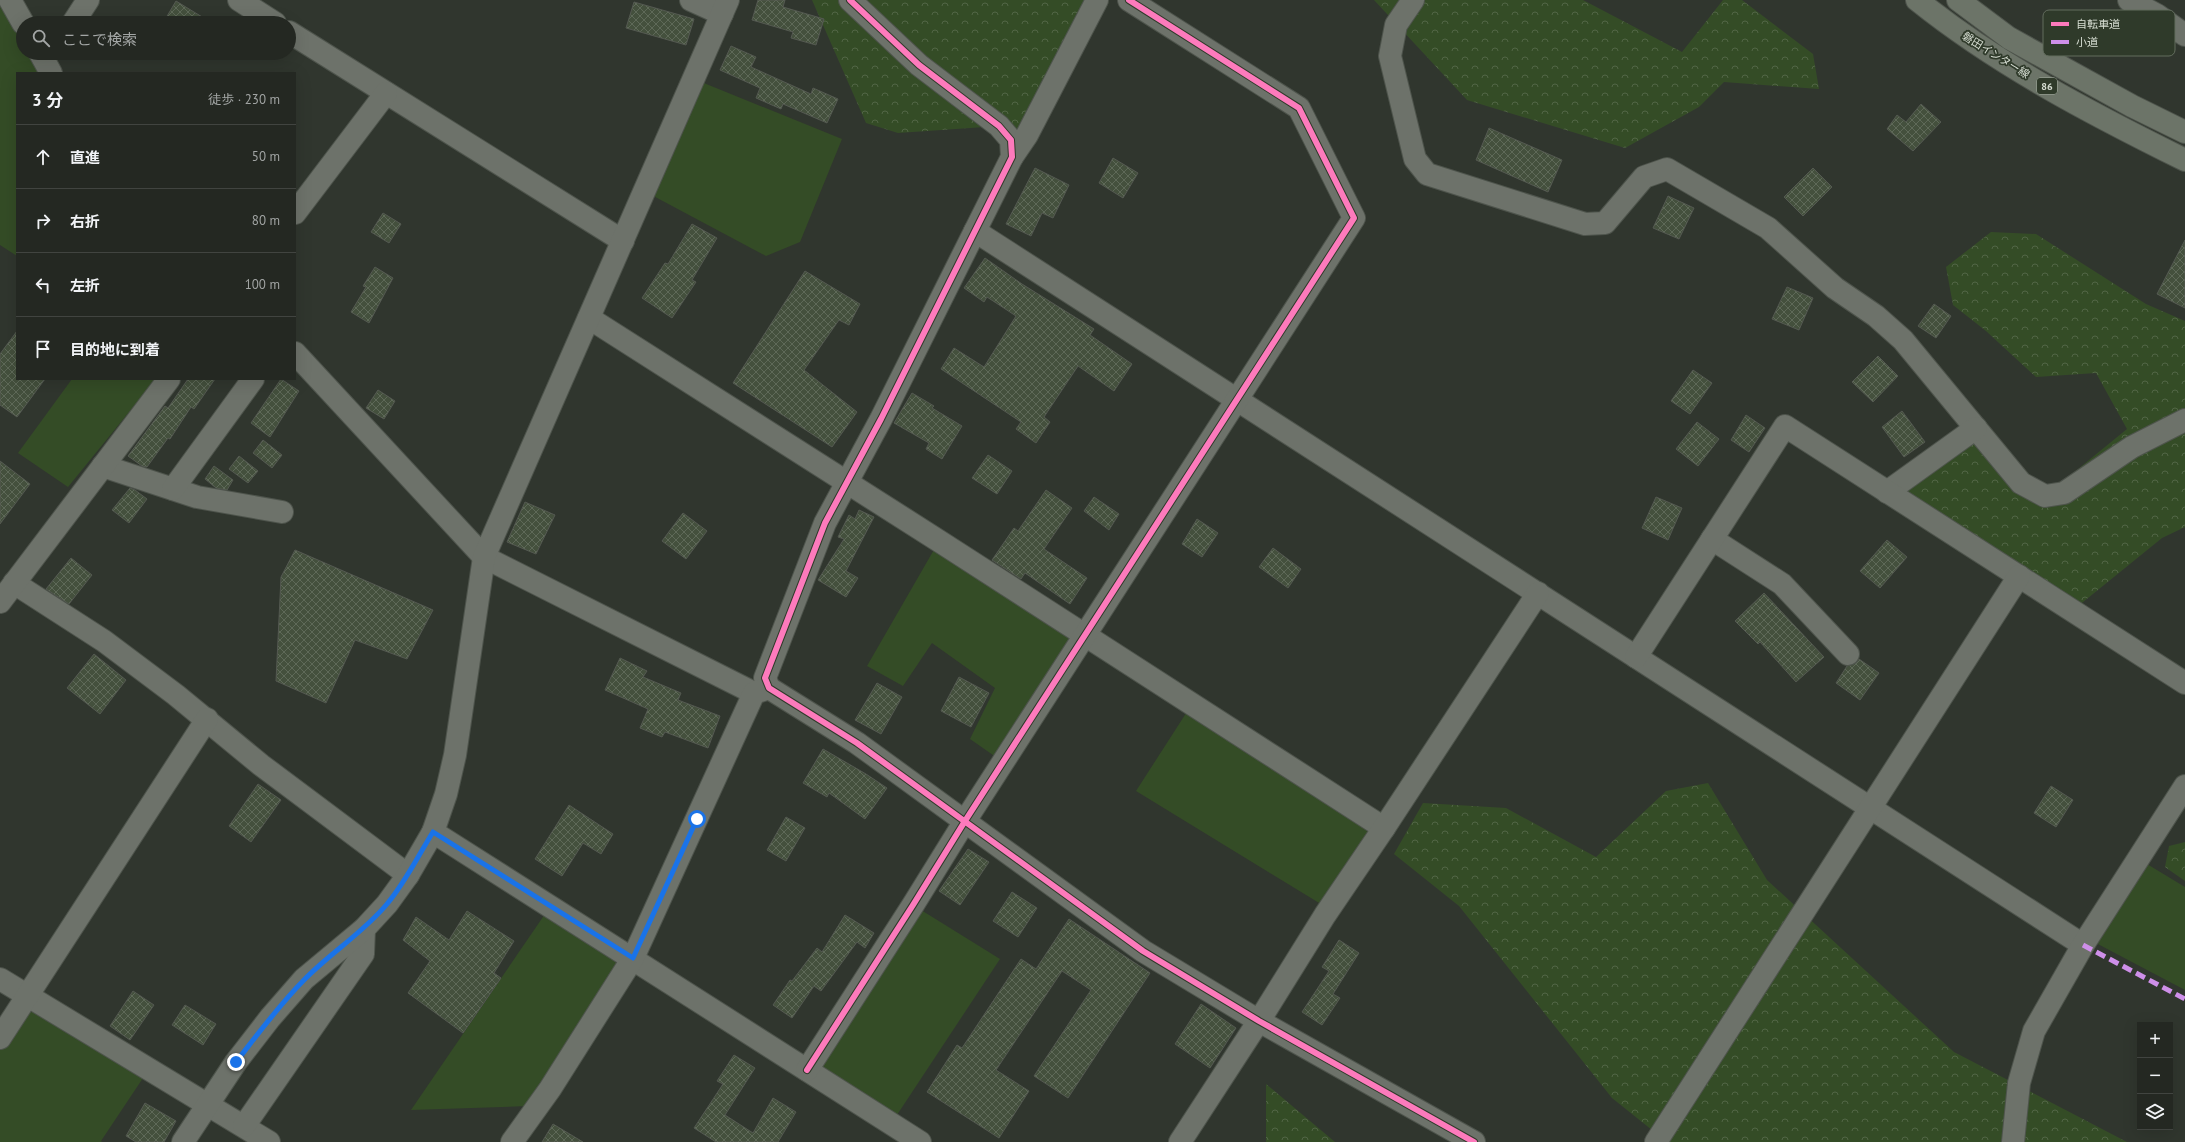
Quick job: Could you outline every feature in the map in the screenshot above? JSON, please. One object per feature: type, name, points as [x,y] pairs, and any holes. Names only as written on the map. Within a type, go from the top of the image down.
[{"type":"main road","name":"磐田インター線","points":[[1917,0],[1996,57],[2118,127],[2185,160]]},
{"type":"main road","name":"磐田インター線","points":[[1958,0],[2009,38],[2132,106],[2185,132]]},
{"type":"street","points":[[10,0],[19,16]]},
{"type":"street","points":[[78,16],[88,0]]},
{"type":"street","points":[[239,0],[264,16]]},
{"type":"street","points":[[183,1142],[207,1104],[270,1018],[297,987],[364,929],[388,904],[408,875],[433,832],[446,794],[455,755],[484,557],[725,7],[691,0]]},
{"type":"street","points":[[850,0],[919,65],[999,126],[1011,140],[1012,158]]},
{"type":"street","points":[[512,1142],[550,1089],[633,958],[762,690],[765,678],[825,523],[881,419],[1012,158],[1027,135],[1097,0]]},
{"type":"street","points":[[807,1070],[914,905],[965,821],[1354,218],[1298,108],[1129,0]]},
{"type":"street","points":[[1413,0],[1396,25],[1390,56],[1415,159],[1427,174],[1585,224],[1606,223],[1644,177],[1667,169],[1768,228],[1835,288],[1876,316],[1903,340],[2021,483],[2045,496],[2064,493],[2132,446],[2185,420]]},
{"type":"street","points":[[2129,0],[2148,10]]},
{"type":"street","points":[[2175,28],[2185,35]]},
{"type":"street","points":[[296,36],[622,241]]},
{"type":"street","points":[[296,212],[386,93]]},
{"type":"street","points":[[975,230],[2083,945]]},
{"type":"street","points":[[589,318],[847,482],[1384,828]]},
{"type":"street","points":[[296,354],[484,557],[762,690],[857,743],[1144,951],[1259,1021],[1474,1142]]},
{"type":"street","points":[[0,602],[168,380]]},
{"type":"street","points":[[173,489],[252,380]]},
{"type":"street","points":[[1636,657],[1785,426],[2185,683]]},
{"type":"street","points":[[1887,492],[1976,428]]},
{"type":"street","points":[[103,466],[197,497],[282,512]]},
{"type":"street","points":[[1712,538],[1782,584],[1848,654]]},
{"type":"street","points":[[1656,1142],[2019,576]]},
{"type":"street","points":[[14,583],[104,641],[207,720],[261,765],[408,875]]},
{"type":"street","points":[[1180,1142],[1259,1021],[1325,915],[1384,828],[1538,593]]},
{"type":"street","points":[[0,1038],[207,720]]},
{"type":"street","points":[[2013,1142],[2019,1084],[2034,1031],[2083,945],[2185,786]]},
{"type":"street","points":[[433,832],[920,1142]]},
{"type":"street","points":[[244,1126],[363,954],[364,929]]},
{"type":"street","points":[[0,979],[269,1142]]},
{"type":"green space","points":[[812,0],[1096,0],[1011,140],[999,126],[898,133],[866,123]]},
{"type":"green space","points":[[1374,0],[1583,0],[1682,52],[1723,0],[1742,0],[1813,54],[1819,89],[1724,82],[1699,107],[1625,148],[1467,100]]},
{"type":"green space","points":[[0,3],[16,31],[16,60],[33,60],[40,72],[16,72],[16,255],[0,245]]},
{"type":"green space","points":[[694,79],[842,139],[800,242],[766,256],[644,191]]},
{"type":"green space","points":[[1991,232],[2036,234],[2146,304],[2185,321],[2185,527],[2162,538],[2072,611],[1887,492],[1976,428],[2045,496],[2127,429],[2096,373],[2036,377],[1986,331],[1953,305],[1946,267]]},
{"type":"green space","points":[[71,380],[155,380],[68,487],[18,453]]},
{"type":"green space","points":[[939,541],[1085,635],[1003,762],[970,739],[995,688],[932,643],[903,686],[867,666]]},
{"type":"green space","points":[[1192,704],[1384,828],[1329,909],[1136,791]]},
{"type":"green space","points":[[1708,783],[1767,880],[1954,1052],[2127,1142],[1667,1142],[1612,1098],[1459,906],[1394,854],[1423,803],[1506,808],[1596,857],[1666,791]]},
{"type":"green space","points":[[2185,842],[2185,881],[2165,867],[2169,846]]},
{"type":"green space","points":[[2142,861],[2185,887],[2185,990],[2094,942]]},
{"type":"green space","points":[[913,905],[1000,959],[891,1124],[810,1065]]},
{"type":"green space","points":[[545,914],[624,953],[529,1106],[411,1110]]},
{"type":"green space","points":[[27,996],[149,1069],[101,1141],[102,1142],[0,1142],[0,1038]]},
{"type":"green space","points":[[1266,1084],[1335,1142],[1266,1142]]},
{"type":"building","points":[[758,0],[785,0],[783,7],[824,19],[816,45],[791,38],[793,32],[752,20]]},
{"type":"building","points":[[176,1],[201,16],[167,16]]},
{"type":"building","points":[[634,2],[694,19],[686,45],[626,28]]},
{"type":"building","points":[[731,46],[756,57],[751,67],[811,94],[813,88],[838,99],[827,123],[783,104],[781,109],[756,98],[760,88],[720,70]]},
{"type":"building","points":[[1921,104],[1941,122],[1913,151],[1887,129],[1897,115],[1906,122]]},
{"type":"building","points":[[1489,128],[1562,160],[1548,192],[1476,160]]},
{"type":"building","points":[[1113,158],[1138,173],[1123,198],[1099,183]]},
{"type":"building","points":[[1035,168],[1069,185],[1053,218],[1042,213],[1031,236],[1006,224]]},
{"type":"building","points":[[1813,168],[1832,187],[1803,216],[1784,197]]},
{"type":"building","points":[[1668,196],[1694,208],[1679,239],[1653,228]]},
{"type":"building","points":[[383,213],[401,224],[389,243],[371,232]]},
{"type":"building","points":[[692,224],[717,238],[692,280],[696,282],[672,318],[642,298],[665,263],[668,264]]},
{"type":"building","points":[[2185,240],[2185,308],[2157,294]]},
{"type":"building","points":[[985,258],[1022,284],[1094,329],[1090,335],[1132,364],[1114,391],[1078,366],[1044,417],[1050,422],[1036,443],[1016,429],[1021,422],[941,369],[954,348],[984,367],[1016,316],[987,297],[984,302],[964,288]]},
{"type":"building","points":[[375,267],[393,278],[369,323],[351,312],[366,287],[363,286]]},
{"type":"building","points":[[805,271],[860,304],[849,325],[839,320],[804,370],[857,412],[832,447],[733,383]]},
{"type":"building","points":[[1787,287],[1813,298],[1799,330],[1772,319]]},
{"type":"building","points":[[1934,304],[1951,316],[1936,338],[1918,326]]},
{"type":"building","points":[[16,332],[16,380],[44,380],[17,417],[0,405],[0,354]]},
{"type":"building","points":[[1878,356],[1898,376],[1873,402],[1852,382]]},
{"type":"building","points":[[1693,370],[1712,383],[1690,414],[1671,401]]},
{"type":"building","points":[[187,380],[214,380],[194,409],[191,407],[170,439],[168,438],[147,467],[142,466],[128,456],[165,406],[168,408]]},
{"type":"building","points":[[280,380],[299,391],[270,437],[251,423]]},
{"type":"building","points":[[378,390],[395,401],[384,419],[366,408]]},
{"type":"building","points":[[912,393],[934,406],[932,408],[962,426],[942,459],[926,449],[929,443],[894,423]]},
{"type":"building","points":[[1902,411],[1925,442],[1904,457],[1882,427]]},
{"type":"building","points":[[1746,415],[1765,428],[1749,452],[1731,440]]},
{"type":"building","points":[[1697,422],[1719,439],[1698,466],[1676,449]]},
{"type":"building","points":[[263,440],[282,455],[272,468],[253,453]]},
{"type":"building","points":[[988,455],[1012,471],[997,494],[972,478]]},
{"type":"building","points":[[239,456],[258,471],[248,483],[229,469]]},
{"type":"building","points":[[0,461],[30,484],[0,524]]},
{"type":"building","points":[[214,466],[233,480],[227,490],[216,488],[205,479]]},
{"type":"building","points":[[130,488],[147,499],[129,523],[112,510]]},
{"type":"building","points":[[1046,490],[1072,508],[1044,549],[1087,578],[1070,604],[1025,573],[1021,579],[992,560],[1014,528],[1018,531]]},
{"type":"building","points":[[1094,497],[1119,514],[1109,530],[1084,511]]},
{"type":"building","points":[[1656,497],[1682,508],[1668,540],[1642,528]]},
{"type":"building","points":[[525,502],[555,515],[536,554],[507,542]]},
{"type":"building","points":[[859,510],[874,517],[846,571],[858,578],[846,597],[818,580],[844,539],[838,537],[849,515],[855,519]]},
{"type":"building","points":[[683,513],[707,531],[686,559],[662,541]]},
{"type":"building","points":[[1197,519],[1218,533],[1202,557],[1182,544]]},
{"type":"building","points":[[1887,540],[1907,557],[1880,588],[1860,571]]},
{"type":"building","points":[[1273,548],[1301,569],[1288,588],[1259,567]]},
{"type":"building","points":[[295,550],[433,610],[407,659],[355,640],[326,703],[276,681],[281,577]]},
{"type":"building","points":[[71,558],[92,575],[69,604],[46,589]]},
{"type":"building","points":[[1764,593],[1824,657],[1796,682],[1760,642],[1758,644],[1735,621]]},
{"type":"building","points":[[94,654],[126,680],[100,714],[67,688]]},
{"type":"building","points":[[620,658],[647,671],[643,677],[681,693],[678,700],[720,716],[708,748],[665,732],[662,737],[640,728],[648,709],[605,690]]},
{"type":"building","points":[[1859,659],[1879,673],[1860,700],[1836,683],[1847,666],[1856,663]]},
{"type":"building","points":[[959,677],[989,693],[971,727],[941,711]]},
{"type":"building","points":[[877,683],[902,697],[881,734],[855,720]]},
{"type":"building","points":[[823,749],[887,788],[865,819],[829,793],[827,797],[803,783]]},
{"type":"building","points":[[258,784],[281,800],[251,842],[229,826]]},
{"type":"building","points":[[2051,786],[2073,800],[2056,827],[2034,813]]},
{"type":"building","points":[[569,805],[613,834],[601,854],[583,843],[562,876],[535,859]]},
{"type":"building","points":[[786,817],[805,828],[786,861],[767,850]]},
{"type":"building","points":[[968,849],[989,862],[960,905],[939,891]]},
{"type":"building","points":[[1012,892],[1037,908],[1018,937],[993,921]]},
{"type":"building","points":[[467,911],[514,941],[494,973],[501,978],[463,1033],[408,993],[430,961],[403,940],[416,917],[449,940]]},
{"type":"building","points":[[845,915],[874,933],[865,948],[857,942],[821,991],[814,986],[792,1018],[773,1005],[790,980],[792,981],[817,948],[822,952]]},
{"type":"building","points":[[1069,919],[1150,973],[1068,1098],[1034,1076],[1091,990],[1062,971],[996,1070],[1029,1091],[999,1138],[927,1092],[957,1045],[962,1048],[1021,959],[1036,969]]},
{"type":"building","points":[[1339,940],[1359,953],[1333,994],[1340,998],[1322,1025],[1302,1012],[1329,971],[1322,967]]},
{"type":"building","points":[[133,991],[154,1005],[130,1040],[110,1026]]},
{"type":"building","points":[[1201,1004],[1236,1028],[1210,1068],[1175,1044]]},
{"type":"building","points":[[185,1005],[216,1024],[203,1045],[172,1025]]},
{"type":"building","points":[[734,1055],[755,1068],[725,1115],[753,1133],[773,1098],[796,1112],[778,1142],[716,1142],[694,1128],[723,1084],[717,1081]]},
{"type":"building","points":[[145,1103],[176,1121],[164,1142],[136,1142],[126,1136]]},
{"type":"building","points":[[553,1124],[583,1142],[542,1142]]},
{"type":"marked path","points":[[2083,945],[2185,999]]},
{"type":"cycle path","points":[[850,0],[919,65],[999,126],[1011,140],[1012,157],[881,419],[825,523],[765,678],[769,688],[857,743],[1143,951],[1259,1021],[1474,1142]]},
{"type":"cycle path","points":[[807,1070],[965,821],[1354,218],[1299,108],[1129,0]]},
{"type":"route","points":[[236,1062],[270,1018],[304,979],[364,929],[388,904],[408,875],[433,832],[633,958],[697,819]]}]
